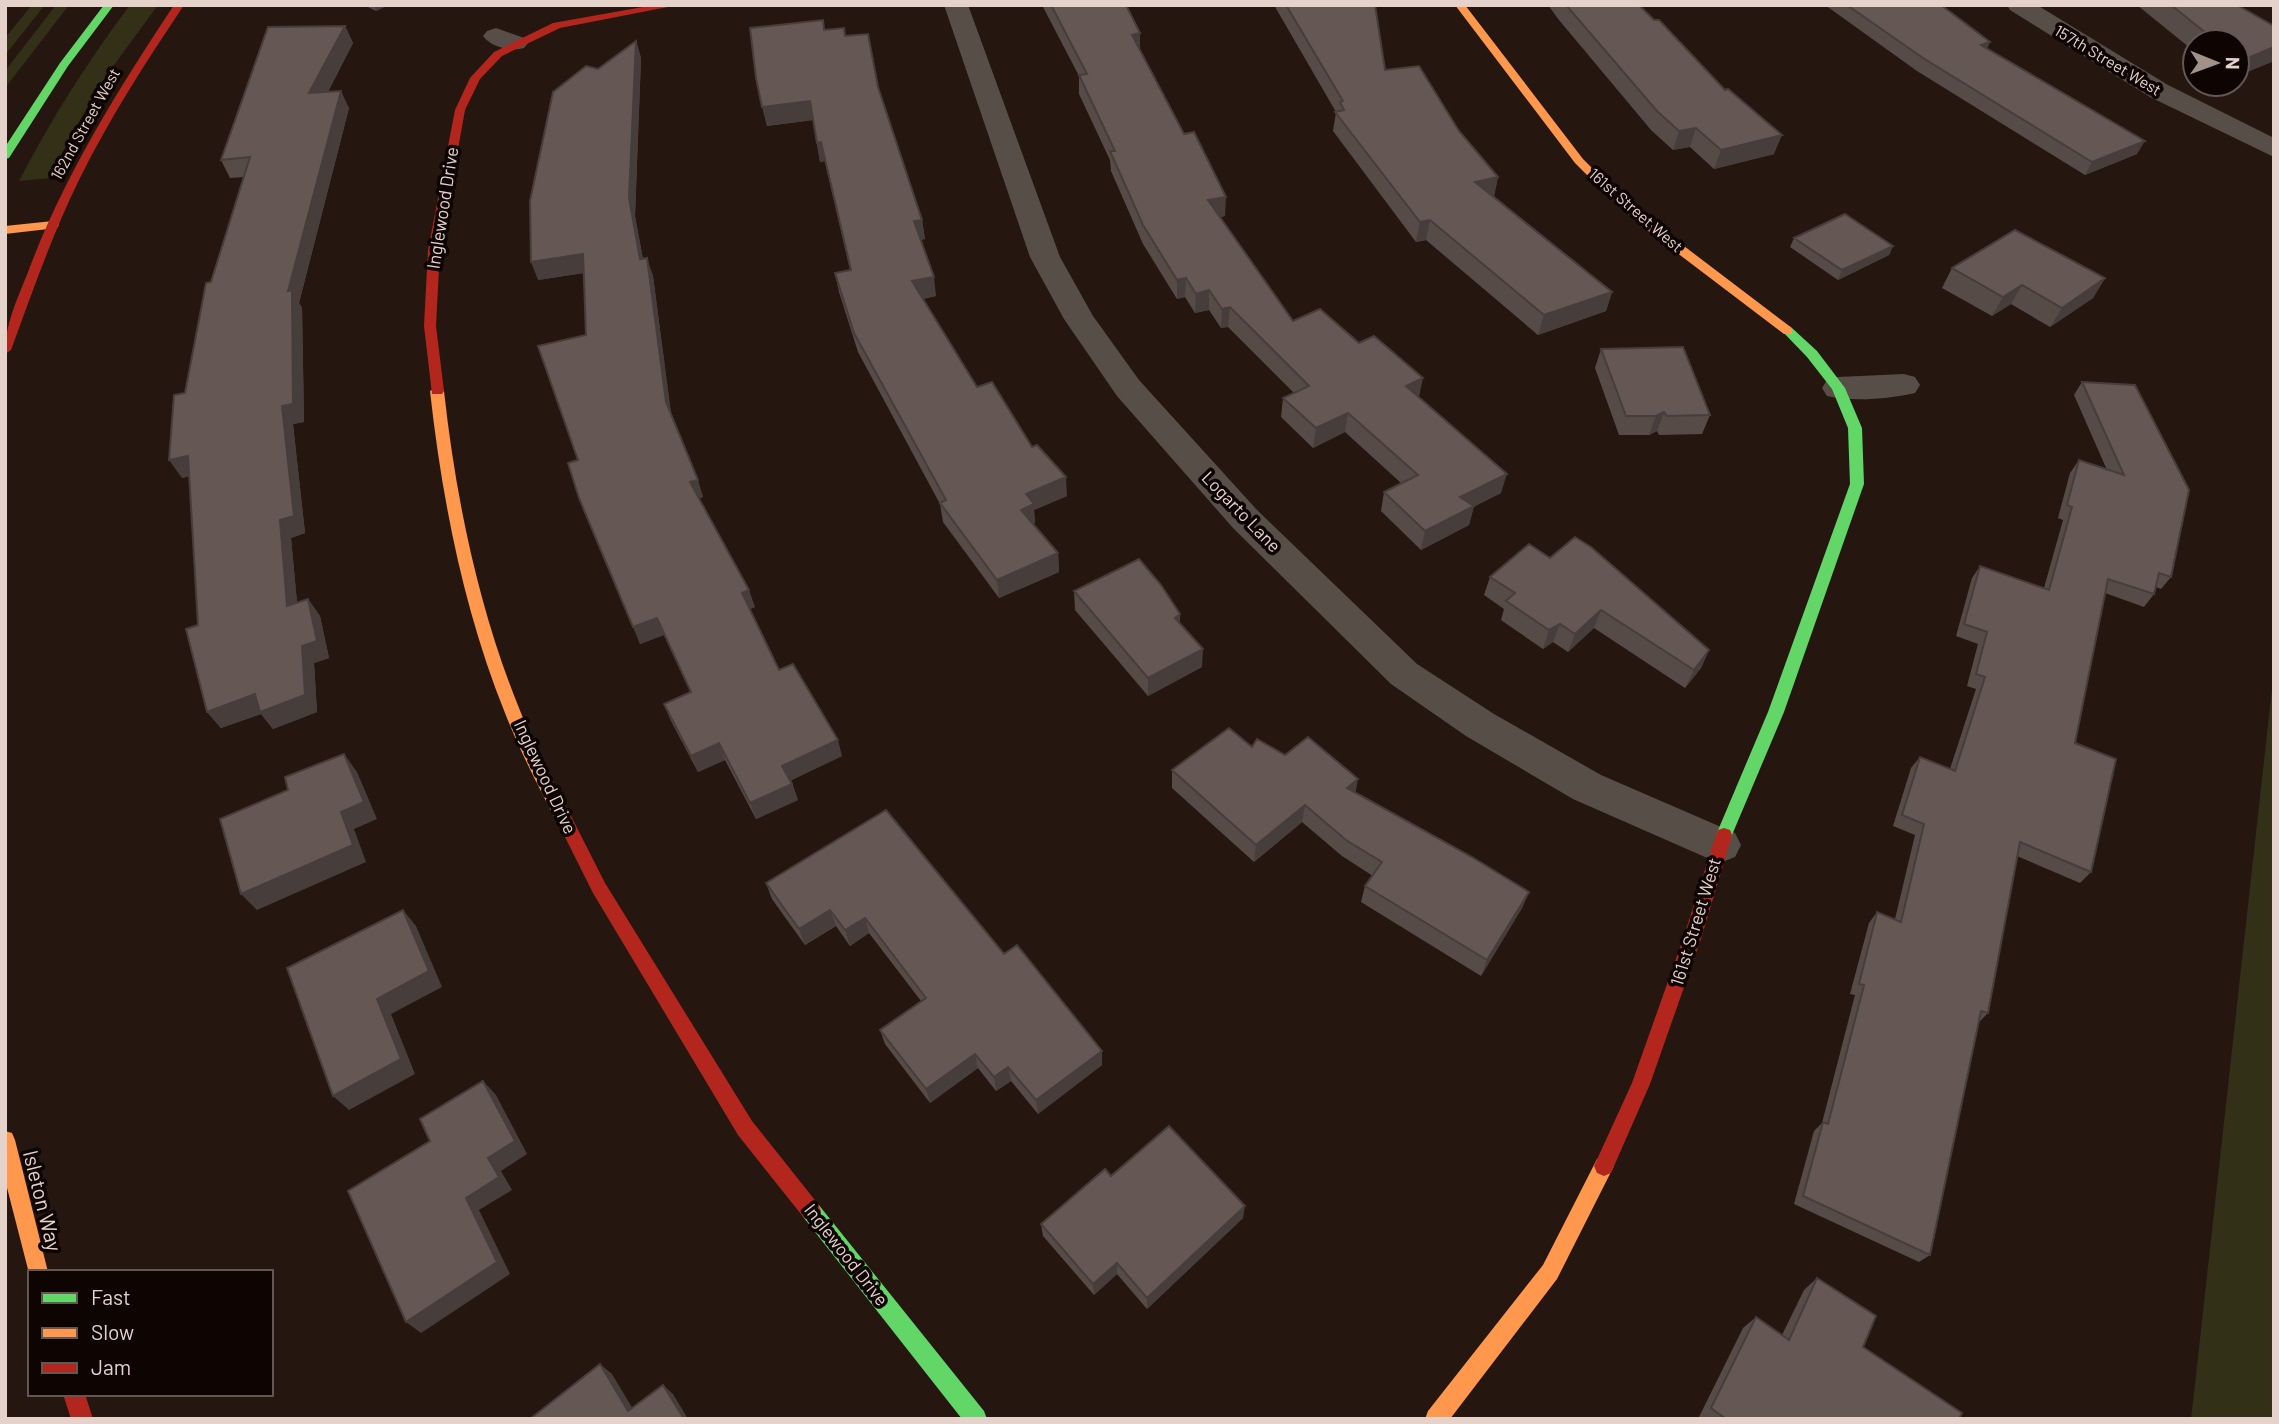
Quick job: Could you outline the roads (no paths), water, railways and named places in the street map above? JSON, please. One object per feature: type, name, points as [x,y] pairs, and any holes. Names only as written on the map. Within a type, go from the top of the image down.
[{"type":"street","points":[[5,156],[64,65],[109,5]]},
{"type":"street","name":"162nd Street West","points":[[35,267],[103,124],[179,5]]},
{"type":"street","name":"Inglewood Drive","points":[[673,5],[605,15],[505,40],[498,54],[475,78],[460,110],[434,250],[430,326],[443,455],[459,528],[500,679],[543,779],[599,888],[746,1128],[976,1419]]},
{"type":"street","name":"Logarto Lane","points":[[956,5],[1045,257],[1079,319],[1128,388],[1236,509],[1404,674],[1480,725],[1587,787],[1720,845]]},
{"type":"street","name":"161st Street West","points":[[1436,1419],[1550,1272],[1597,1181],[1641,1084],[1692,939],[1720,845],[1776,712],[1857,484],[1855,428],[1838,388],[1812,354],[1784,327],[1647,224],[1579,161],[1460,5]]},
{"type":"street","name":"157th Street West","points":[[2019,5],[2159,91],[2274,149]]},
{"type":"street","points":[[5,230],[53,225]]},
{"type":"street","points":[[5,350],[35,267],[15,269]]},
{"type":"street","points":[[1838,388],[1904,385]]},
{"type":"street","name":"Isleton Way","points":[[5,1140],[38,1270]]},
{"type":"street","points":[[75,1396],[82,1419]]}]
